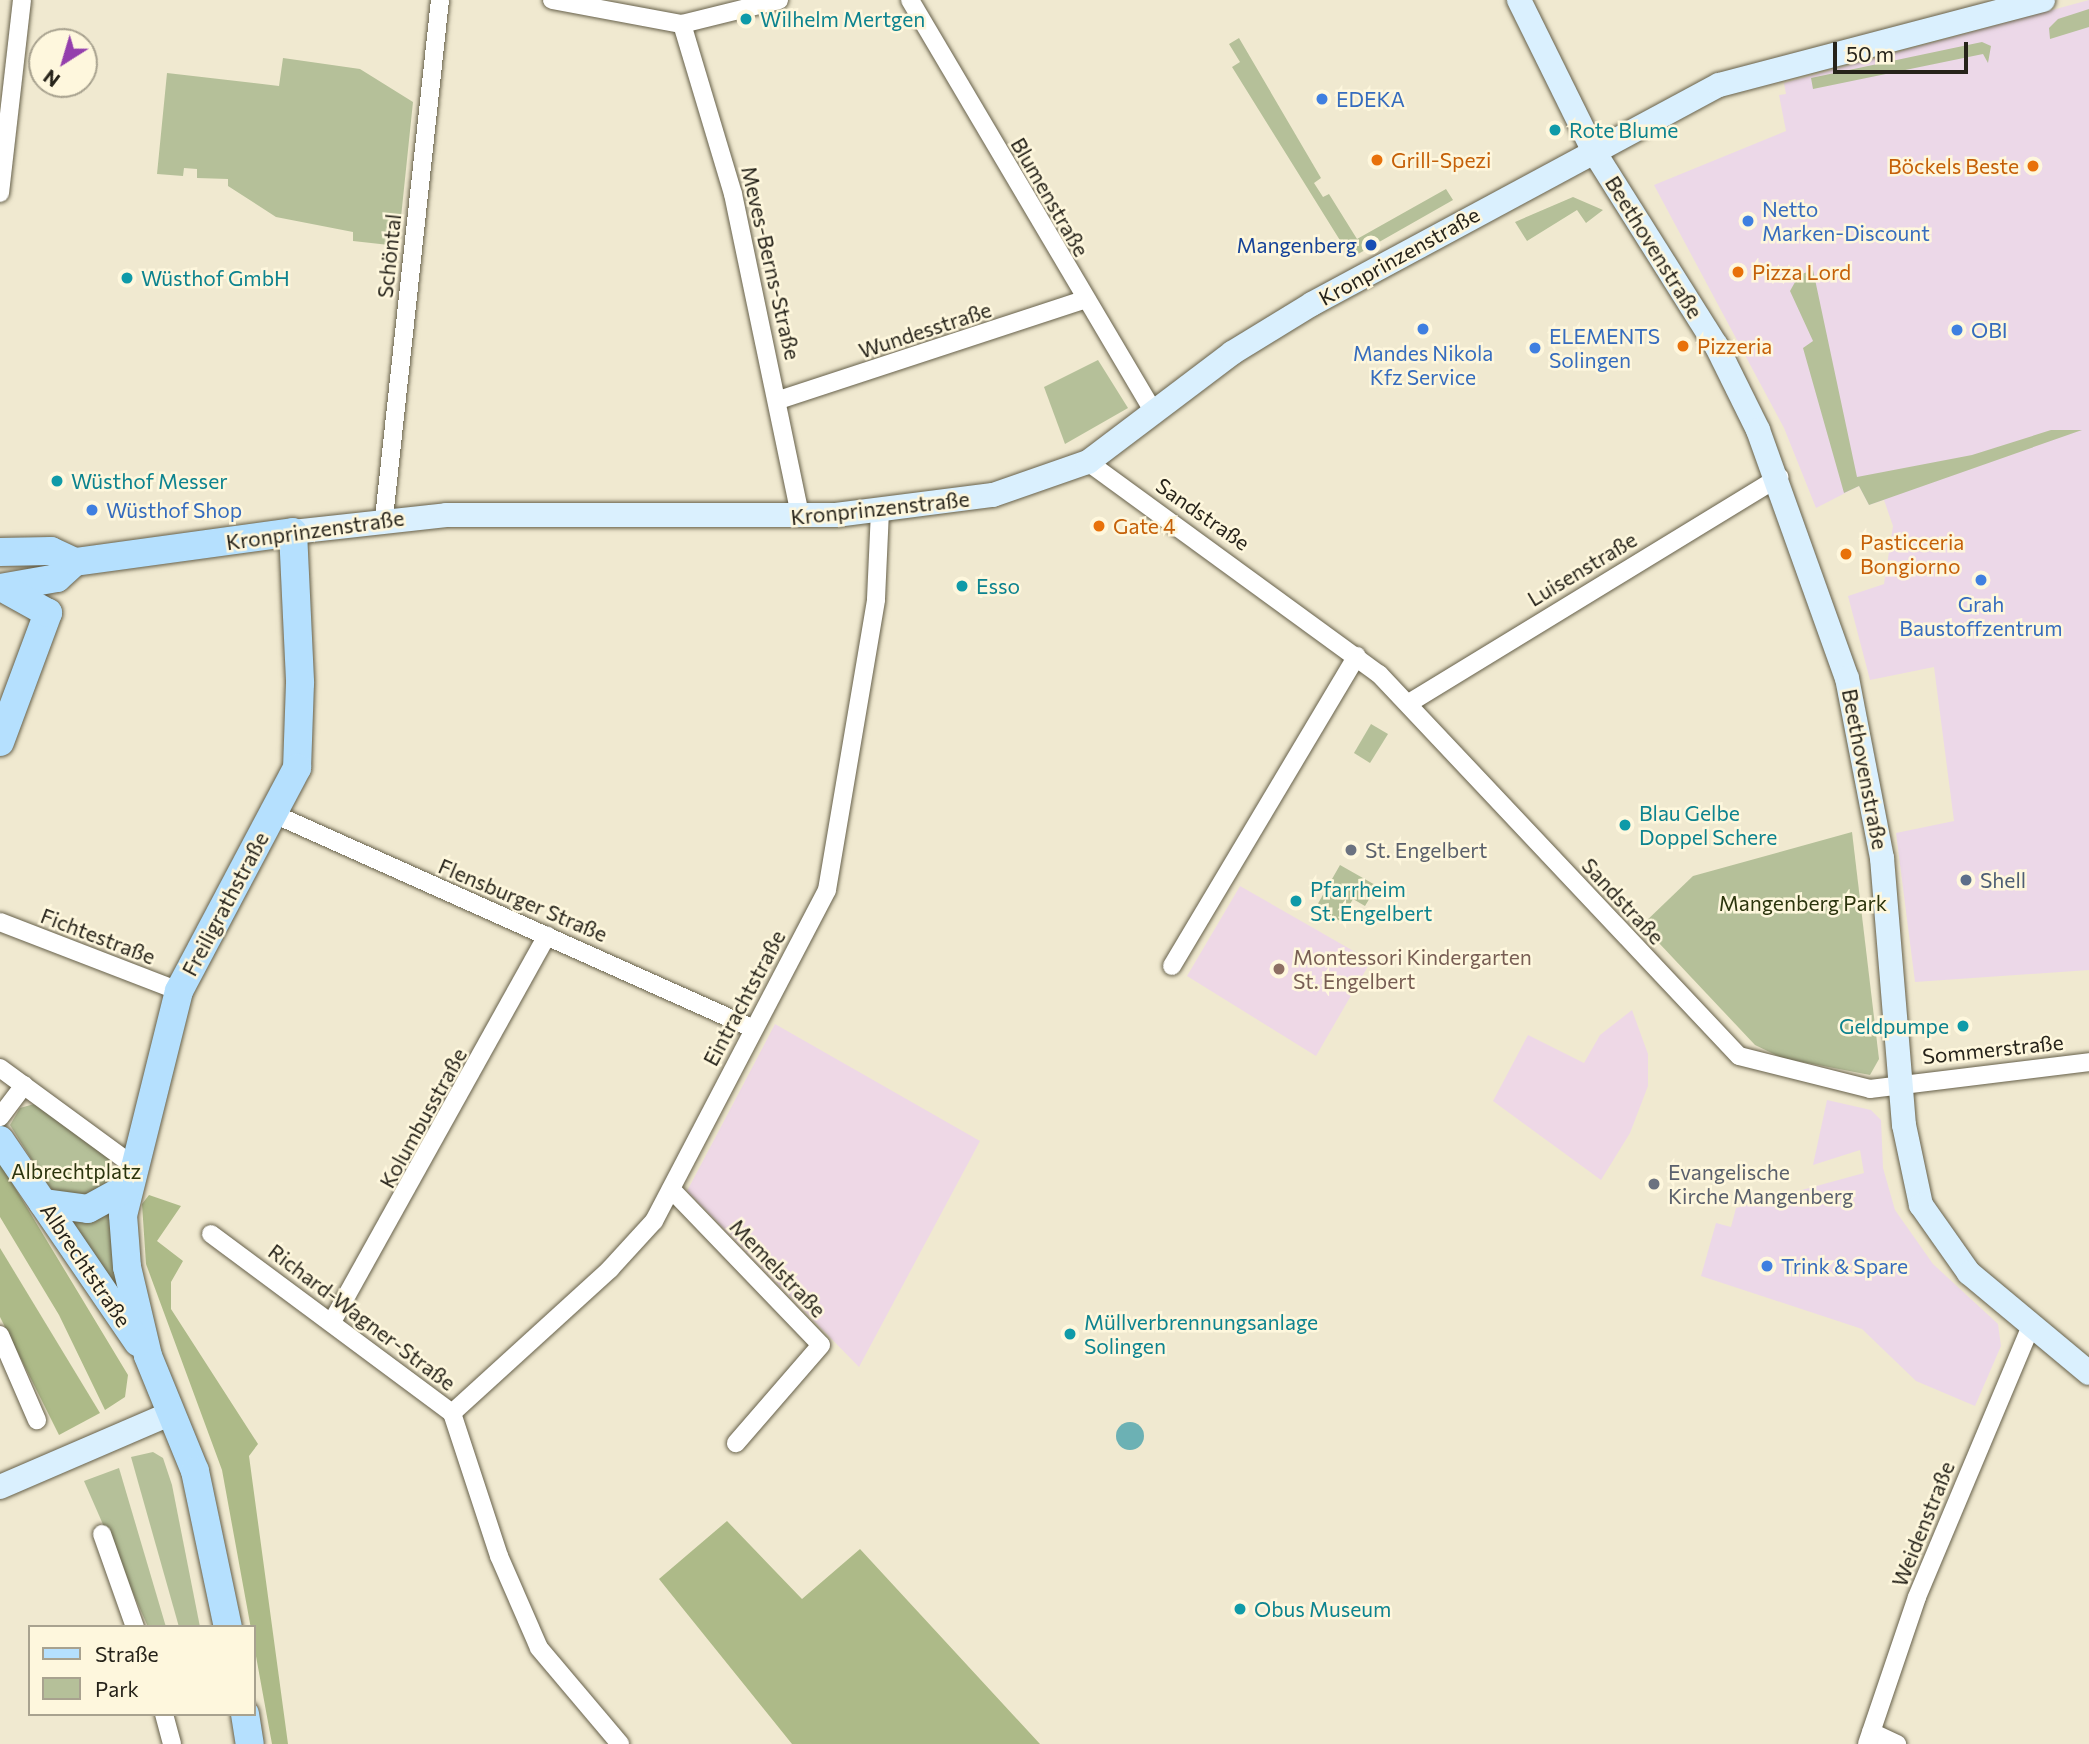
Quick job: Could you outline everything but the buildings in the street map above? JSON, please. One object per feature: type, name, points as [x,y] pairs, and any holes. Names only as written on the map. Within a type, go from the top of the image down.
[{"type":"main road","name":"Beethovenstraße","points":[[1519,0],[1593,150],[1716,345],[1779,477],[1847,678],[1882,858],[1893,1086],[1921,1205],[1969,1273],[2089,1373]]},
{"type":"main road","name":"Kronprinzenstraße","points":[[0,552],[51,551],[75,562],[384,518],[800,516],[880,512],[974,499],[1088,462],[1155,414],[1232,353],[1312,304],[1593,150],[1719,85],[1766,68],[2043,0]]},
{"type":"main road","name":"Freiligrathstraße","points":[[148,1356],[127,1267],[128,1176],[179,991],[297,768],[301,743],[293,533]]},
{"type":"main road","name":"Kronprinzenstraße","points":[[1,588],[57,578],[75,562]]},
{"type":"main road","points":[[0,743],[48,613],[75,562]]},
{"type":"main road","points":[[1,588],[48,613]]},
{"type":"main road","name":"Albrechtstraße","points":[[0,1140],[148,1356]]},
{"type":"main road","points":[[43,1203],[88,1209],[128,1176]]},
{"type":"main road","points":[[148,1356],[195,1471],[228,1625]]},
{"type":"main road","points":[[0,1488],[69,1454],[172,1413]]},
{"type":"main road","points":[[245,1716],[250,1744]]},
{"type":"street","points":[[0,193],[22,0]]},
{"type":"street","name":"Schöntal","points":[[384,518],[440,0]]},
{"type":"street","points":[[552,0],[682,24],[779,0]]},
{"type":"street","name":"Blumenstraße","points":[[910,0],[1084,300],[1155,414]]},
{"type":"street","name":"Meves-Berns-Straße","points":[[682,24],[733,194],[779,400],[800,516]]},
{"type":"street","name":"Wundesstraße","points":[[779,400],[1084,300]]},
{"type":"street","name":"Sandstraße","points":[[1088,462],[1357,656],[1409,703],[1740,1056],[1893,1086]]},
{"type":"street","name":"Luisenstraße","points":[[1409,703],[1779,477]]},
{"type":"street","name":"Eintrachtstraße","points":[[452,1413],[641,1238],[671,1189],[835,871],[876,599],[880,512]]},
{"type":"street","points":[[1172,966],[1357,656]]},
{"type":"street","name":"Flensburger Straße","points":[[274,814],[754,1028]]},
{"type":"street","name":"Fichtestraße","points":[[0,922],[179,991]]},
{"type":"street","name":"Kolumbusstraße","points":[[333,1320],[547,935]]},
{"type":"street","name":"Sommerstraße","points":[[1893,1086],[2089,1062]]},
{"type":"street","points":[[0,1068],[24,1085],[128,1176]]},
{"type":"street","points":[[0,1117],[24,1085]]},
{"type":"street","name":"Memelstraße","points":[[671,1189],[821,1345],[736,1443]]},
{"type":"street","name":"Richard-Wagner-Straße","points":[[211,1234],[333,1320],[452,1413],[527,1623],[539,1648],[620,1744]]},
{"type":"street","name":"Weidenstraße","points":[[1869,1738],[1917,1597],[2031,1326]]},
{"type":"street","points":[[0,1335],[37,1420]]},
{"type":"street","points":[[102,1534],[134,1625]]},
{"type":"street","points":[[164,1716],[172,1744]]},
{"type":"street","points":[[1869,1738],[1897,1744]]},
{"type":"shaded area","points":[[2089,0],[2089,970],[1915,982],[1896,833],[1954,821],[1934,667],[1870,680],[1848,596],[1884,584],[1893,526],[1884,500],[1869,505],[1859,486],[1816,508],[1784,428],[1654,185],[1786,131],[1779,95],[1786,94],[1784,83]]},
{"type":"shaded area","name":"Montessori Kindergarten St. Engelbert","points":[[1240,886],[1371,961],[1316,1056],[1187,976]]},
{"type":"shaded area","points":[[1632,1010],[1648,1054],[1648,1086],[1630,1133],[1601,1180],[1493,1101],[1528,1035],[1584,1063],[1600,1035]]},
{"type":"shaded area","points":[[775,1024],[980,1141],[859,1367],[687,1191]]},
{"type":"shaded area","points":[[1827,1100],[1871,1110],[1881,1120],[1883,1168],[1895,1210],[1933,1264],[1998,1324],[2001,1346],[1975,1406],[1916,1381],[1862,1329],[1701,1276],[1716,1223],[1731,1227],[1736,1208],[1864,1173],[1860,1150],[1813,1165]]},
{"type":"green space","points":[[2089,9],[2089,27],[2050,39],[2049,28],[2058,19]]},
{"type":"green space","points":[[1239,38],[1321,178],[1314,183],[1323,197],[1329,194],[1357,239],[1446,189],[1453,200],[1351,258],[1232,67],[1240,62],[1229,44]]},
{"type":"green space","points":[[1982,42],[1991,46],[1988,63],[1983,54],[1813,89],[1811,78]]},
{"type":"green space","points":[[283,58],[360,69],[413,102],[398,246],[353,241],[353,232],[276,217],[228,186],[228,179],[197,178],[197,169],[184,168],[183,176],[157,174],[167,73],[279,86]]},
{"type":"green space","points":[[1573,197],[1603,210],[1586,223],[1577,210],[1527,241],[1515,222]]},
{"type":"green space","points":[[1813,270],[1857,477],[1972,455],[2051,430],[2082,430],[1869,505],[1859,486],[1844,493],[1803,348],[1813,341],[1790,291],[1799,275]]},
{"type":"green space","points":[[1098,360],[1128,408],[1065,444],[1044,387]]},
{"type":"green space","points":[[1371,724],[1388,734],[1370,763],[1354,753]]},
{"type":"green space","name":"Mangenberg Park","points":[[1852,832],[1879,1059],[1870,1075],[1782,1058],[1755,1045],[1642,925],[1693,876]]},
{"type":"green space","points":[[1340,865],[1377,886],[1365,906],[1353,899],[1340,921],[1316,907]]},
{"type":"green space","name":"Albrechtplatz","points":[[34,1104],[109,1159],[114,1171],[98,1197],[54,1192],[45,1181],[10,1125],[20,1108]]},
{"type":"green space","points":[[0,1163],[128,1375],[125,1397],[105,1410],[59,1315],[0,1217]]},
{"type":"green space","points":[[149,1195],[181,1206],[157,1241],[183,1261],[171,1282],[171,1309],[258,1444],[249,1456],[288,1744],[272,1744],[256,1656],[256,1625],[250,1625],[222,1470],[146,1264],[142,1204]]},
{"type":"green space","points":[[109,1208],[122,1295],[72,1221]]},
{"type":"green space","points":[[0,1248],[100,1413],[59,1435],[0,1317]]},
{"type":"green space","points":[[153,1452],[163,1458],[172,1485],[200,1625],[178,1625],[131,1457]]},
{"type":"green space","points":[[119,1468],[165,1625],[147,1625],[84,1481]]},
{"type":"green space","points":[[727,1521],[802,1599],[860,1549],[1040,1744],[792,1744],[659,1579]]},
{"type":"water","points":[[1130,1422],[1140,1426],[1144,1436],[1140,1446],[1130,1450],[1120,1446],[1116,1436],[1120,1426]]},
{"type":"place","name":"Wilhelm Mertgen","points":[[746,19]]},
{"type":"place","name":"EDEKA","points":[[1322,99]]},
{"type":"place","name":"Rote Blume","points":[[1555,130]]},
{"type":"place","name":"Grill-Spezi","points":[[1377,160]]},
{"type":"place","name":"Böckels Beste","points":[[2033,166]]},
{"type":"place","name":"Netto Marken-Discount","points":[[1748,221]]},
{"type":"place","name":"Mangenberg","points":[[1371,245]]},
{"type":"place","name":"Pizza Lord","points":[[1738,272]]},
{"type":"place","name":"Wüsthof GmbH","points":[[127,278]]},
{"type":"place","name":"Mandes Nikola Kfz Service","points":[[1423,329]]},
{"type":"place","name":"OBI","points":[[1957,330]]},
{"type":"place","name":"Pizzeria","points":[[1683,346]]},
{"type":"place","name":"ELEMENTS Solingen","points":[[1535,348]]},
{"type":"place","name":"Wüsthof Messer","points":[[57,481]]},
{"type":"place","name":"Wüsthof Shop","points":[[92,510]]},
{"type":"place","name":"Gate 4","points":[[1099,526]]},
{"type":"place","name":"Pasticceria Bongiorno","points":[[1846,554]]},
{"type":"place","name":"Grah Baustoffzentrum","points":[[1981,580]]},
{"type":"place","name":"Esso","points":[[962,586]]},
{"type":"place","name":"Blau Gelbe Doppel Schere","points":[[1625,825]]},
{"type":"place","name":"St. Engelbert","points":[[1351,850]]},
{"type":"place","name":"Shell","points":[[1966,880]]},
{"type":"place","name":"Pfarrheim St. Engelbert","points":[[1296,901]]},
{"type":"place","name":"Montessori Kindergarten St. Engelbert","points":[[1279,969]]},
{"type":"place","name":"Geldpumpe","points":[[1963,1026]]},
{"type":"place","name":"Evangelische Kirche Mangenberg","points":[[1654,1184]]},
{"type":"place","name":"Trink & Spare","points":[[1767,1266]]},
{"type":"place","name":"Müllverbrennungsanlage Solingen","points":[[1070,1334]]},
{"type":"place","name":"Obus Museum","points":[[1240,1609]]}]
